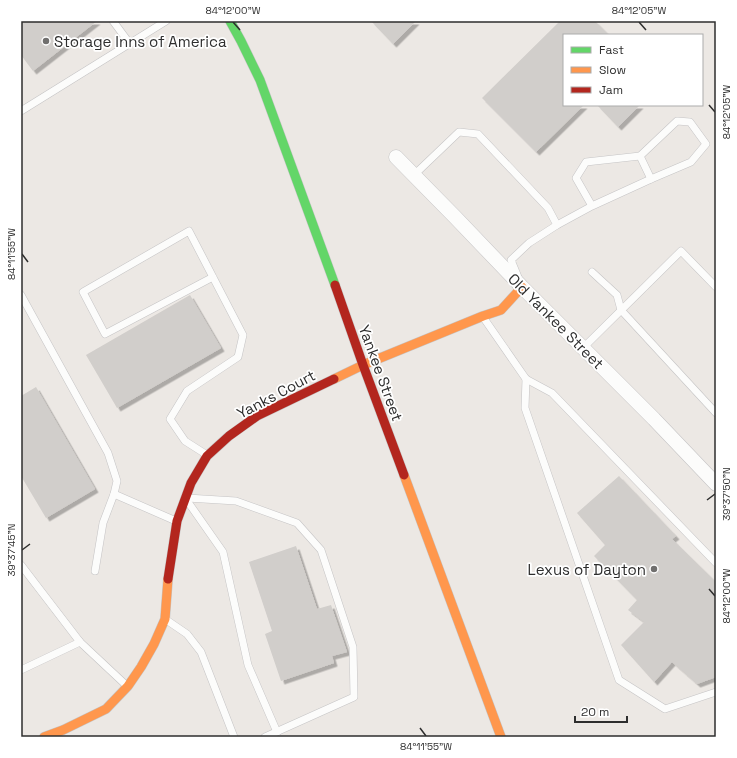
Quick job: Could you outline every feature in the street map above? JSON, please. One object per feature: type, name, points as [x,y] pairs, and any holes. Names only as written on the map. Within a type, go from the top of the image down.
[{"type":"street","name":"Yankee Street","points":[[230,21],[260,80],[326,258],[363,366],[501,737]]},
{"type":"street","name":"Old Yankee Street","points":[[396,157],[716,484]]},
{"type":"street","name":"Yanks Court","points":[[44,737],[63,730],[72,729],[106,709],[128,686],[141,667],[154,644],[165,619],[167,584],[177,521],[191,483],[207,456],[229,436],[257,416],[363,366],[483,316],[501,310],[522,287]]},
{"type":"lane","points":[[113,21],[130,44]]},
{"type":"lane","points":[[21,111],[166,21]]},
{"type":"lane","points":[[522,287],[511,260],[529,243],[557,225],[592,206],[691,162],[706,144],[690,122],[677,121],[640,156],[586,162],[576,178],[592,206]]},
{"type":"lane","points":[[414,175],[459,132],[478,134],[548,208],[557,225]]},
{"type":"lane","points":[[640,156],[651,179]]},
{"type":"lane","points":[[207,456],[185,441],[170,419],[187,391],[238,356],[243,335],[213,277],[189,231],[83,292],[105,334],[213,277]]},
{"type":"lane","points":[[583,348],[681,251],[716,287]]},
{"type":"lane","points":[[592,272],[617,295],[621,310],[716,413]]},
{"type":"lane","points":[[21,295],[108,453],[117,481],[114,494],[103,523],[95,571]]},
{"type":"lane","points":[[483,316],[526,379],[552,393],[716,563]]},
{"type":"lane","points":[[526,379],[525,408],[619,680],[665,709],[716,692]]},
{"type":"lane","points":[[114,494],[177,521]]},
{"type":"lane","points":[[185,498],[223,552],[248,665],[277,732]]},
{"type":"lane","points":[[185,498],[236,501],[297,523],[321,550],[354,647],[354,697],[265,737]]},
{"type":"lane","points":[[21,565],[80,642],[128,686]]},
{"type":"lane","points":[[165,619],[187,634],[201,652],[234,737]]},
{"type":"lane","points":[[21,670],[80,642]]},
{"type":"building","name":"Storage Inns of America","points":[[21,21],[97,21],[33,71],[21,55]]},
{"type":"building","points":[[371,21],[416,21],[393,44]]},
{"type":"building","points":[[560,21],[595,21],[608,34],[563,34],[563,106],[583,106],[536,152],[482,98]]},
{"type":"building","points":[[598,106],[639,106],[618,127]]},
{"type":"building","points":[[190,295],[221,348],[117,408],[86,355]]},
{"type":"building","points":[[36,387],[95,489],[46,518],[21,476],[21,396]]},
{"type":"building","name":"Lexus of Dayton","points":[[619,476],[676,536],[672,539],[716,582],[716,677],[697,684],[672,662],[654,682],[621,645],[644,622],[628,610],[637,600],[594,556],[605,545],[577,513]]},
{"type":"building","points":[[296,546],[317,609],[331,605],[347,652],[332,656],[334,663],[281,681],[265,634],[272,631],[249,562]]},
{"type":"traffic: fast","points":[[230,21],[260,80],[335,285]]},
{"type":"traffic: slow","points":[[334,379],[363,365],[501,310],[522,287]]},
{"type":"traffic: slow","points":[[404,475],[501,737]]},
{"type":"traffic: slow","points":[[44,737],[63,730],[106,709],[128,686],[154,644],[165,619],[168,579]]},
{"type":"traffic: jam","points":[[335,285],[404,475]]},
{"type":"traffic: jam","points":[[168,579],[177,521],[191,483],[207,456],[229,436],[257,416],[334,379]]},
{"type":"place","name":"Storage Inns of America","points":[[46,41]]},
{"type":"place","name":"Lexus of Dayton","points":[[654,569]]}]
